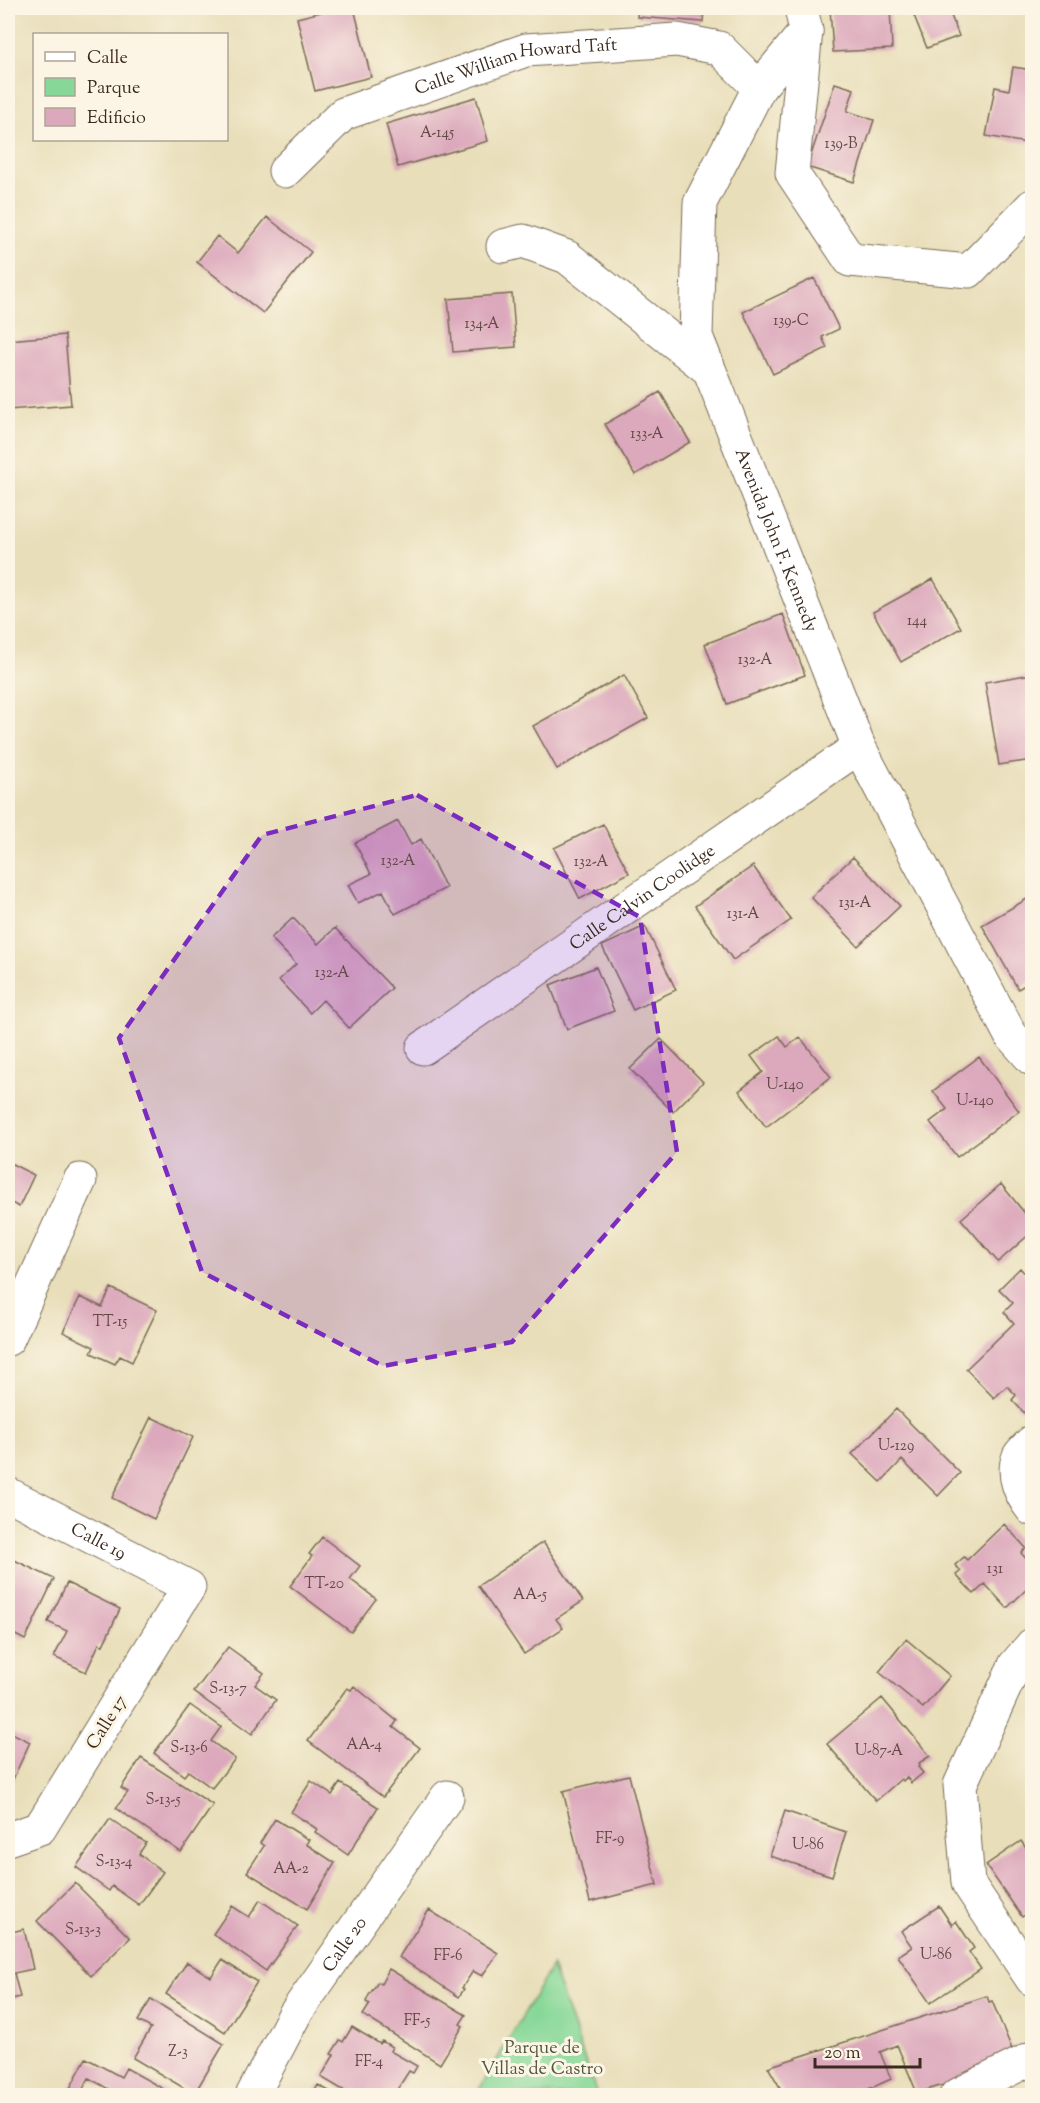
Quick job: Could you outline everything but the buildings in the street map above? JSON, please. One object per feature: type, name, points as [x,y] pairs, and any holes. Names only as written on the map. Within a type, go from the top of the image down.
[{"type":"street","name":"Avenida John F. Kennedy","points":[[804,19],[759,88],[700,203],[696,336],[859,747],[1010,1034],[1032,1059]]},
{"type":"street","points":[[804,19],[792,173],[850,260],[969,271],[1032,206]]},
{"type":"street","name":"Calle William Howard Taft","points":[[285,171],[343,114],[526,50],[677,40],[720,48],[759,88]]},
{"type":"street","points":[[503,246],[523,241],[567,257],[710,370]]},
{"type":"street","name":"Calle Calvin Coolidge","points":[[423,1048],[859,747]]},
{"type":"street","points":[[8,1339],[80,1180]]},
{"type":"street","points":[[1032,1443],[1019,1455],[1016,1474],[1022,1496],[1032,1509]]},
{"type":"street","name":"Calle 19","points":[[8,1494],[189,1587]]},
{"type":"street","name":"Calle 17","points":[[8,1839],[40,1828],[189,1587]]},
{"type":"street","points":[[1032,1645],[1015,1665],[960,1785],[968,1883],[1032,1979]]},
{"type":"street","name":"Calle 20","points":[[252,2096],[295,2014],[447,1797]]},
{"type":"street","points":[[956,2096],[1032,2058]]},
{"type":"highlighted area","points":[[417,795],[640,917],[677,1152],[512,1342],[383,1366],[202,1272],[119,1038],[262,835]]},
{"type":"green space","name":"Parque de Villas de Castro","points":[[552,1966],[597,2095],[476,2095]]}]
